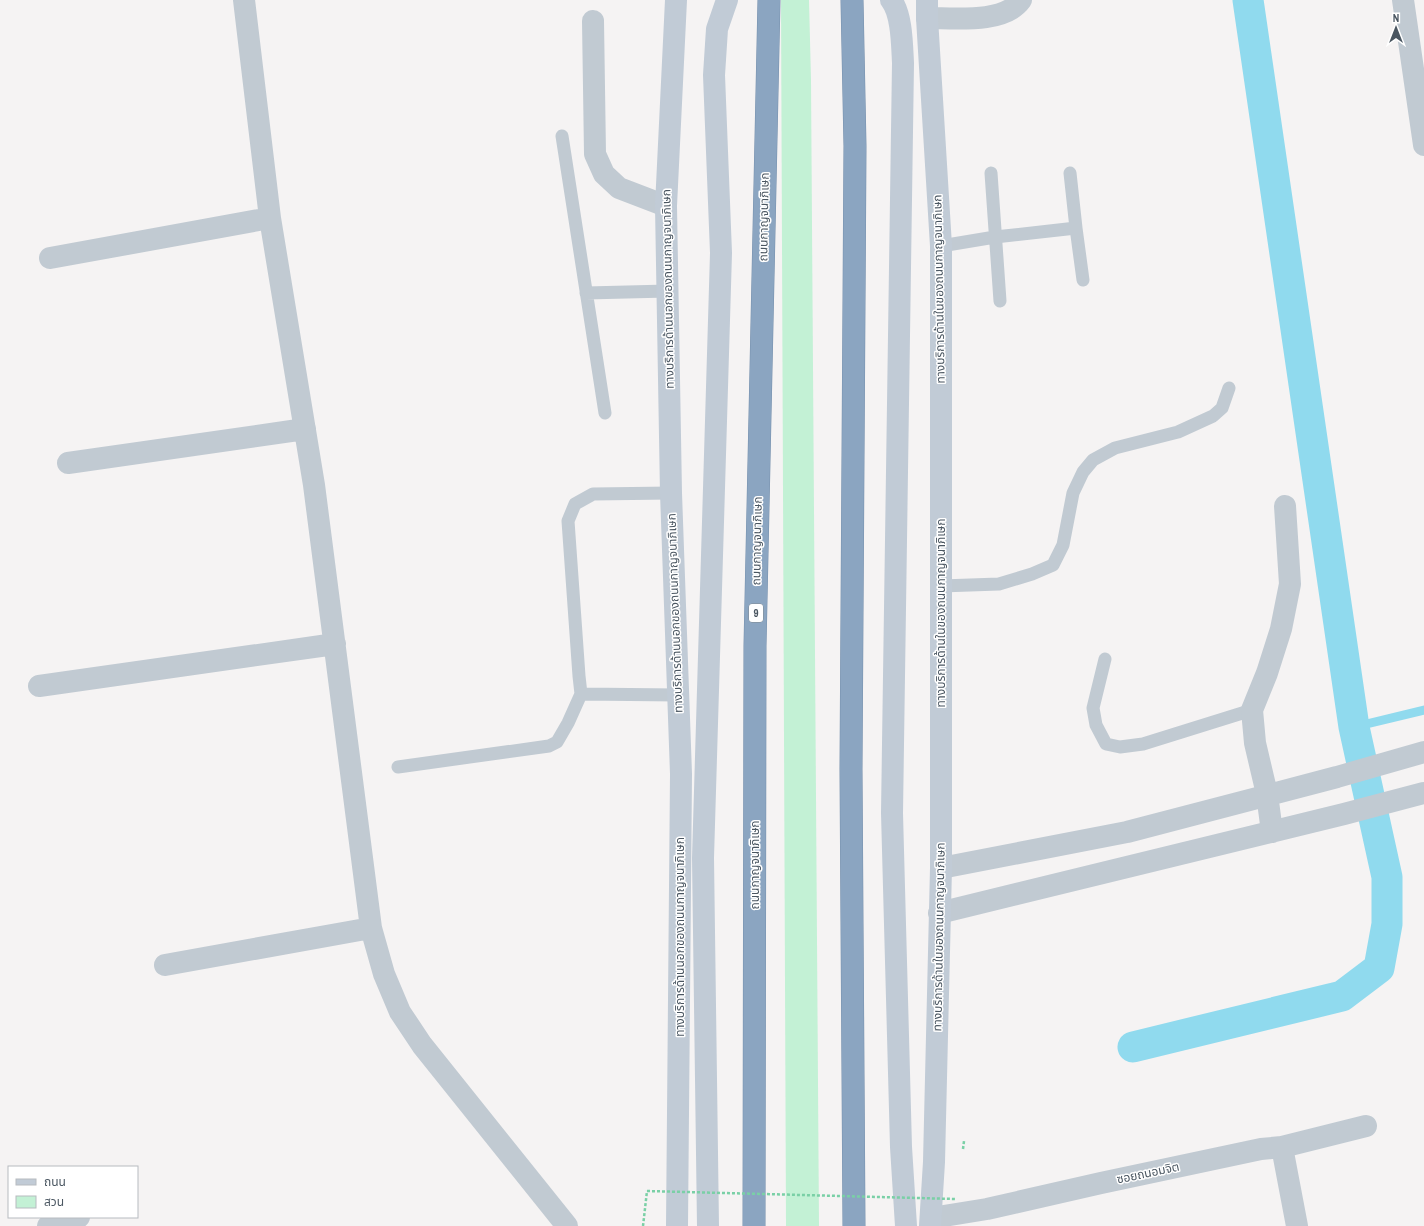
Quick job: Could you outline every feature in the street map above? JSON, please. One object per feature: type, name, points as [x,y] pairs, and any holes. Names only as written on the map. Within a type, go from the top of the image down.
[{"type":"highway","name":"ถนนกาญจนาภิเษก","points":[[754,1226],[755,646],[769,0]]},
{"type":"highway","points":[[852,0],[855,146],[851,777],[854,1226]]},
{"type":"main road","name":"ทางบริการด้านนอกของถนนกาญจนาภิเษก","points":[[676,0],[666,206],[666,274],[668,290],[670,493],[681,782],[677,1226]]},
{"type":"main road","points":[[708,1226],[703,858],[721,253],[714,75],[717,29],[727,0]]},
{"type":"main road","points":[[891,0],[895,5],[901,32],[903,63],[892,813],[901,1147],[906,1226]]},
{"type":"main road","name":"ทางบริการด้านในของถนนกาญจนาภิเษก","points":[[927,9],[941,246],[941,868],[934,1162],[930,1222]]},
{"type":"street","points":[[244,0],[270,218],[314,485],[371,928],[384,974],[400,1012],[422,1045],[567,1226]]},
{"type":"street","points":[[927,9],[989,17],[1007,12],[1021,0]]},
{"type":"street","points":[[1404,0],[1417,50],[1424,145]]},
{"type":"street","points":[[593,21],[595,154],[604,174],[618,188],[666,206]]},
{"type":"street","points":[[50,258],[270,218]]},
{"type":"street","points":[[68,463],[305,429]]},
{"type":"street","points":[[1272,832],[1268,794],[1255,743],[1252,710],[1267,673],[1281,629],[1290,584],[1284,506]]},
{"type":"street","points":[[39,686],[335,644]]},
{"type":"street","points":[[941,868],[1127,832],[1337,777],[1424,752]]},
{"type":"street","points":[[939,913],[1417,795]]},
{"type":"street","points":[[165,965],[371,928]]},
{"type":"street","name":"ซอยถนอมจิต","points":[[930,1222],[990,1218],[1101,1183],[1261,1149],[1282,1147],[1366,1126]]},
{"type":"street","points":[[1282,1147],[1297,1226]]},
{"type":"street","points":[[48,1226],[76,1218]]},
{"type":"lane","points":[[562,136],[605,413]]},
{"type":"lane","points":[[991,173],[1000,302]]},
{"type":"lane","points":[[1070,173],[1083,280]]},
{"type":"lane","points":[[941,246],[995,237],[1076,228]]},
{"type":"lane","points":[[586,293],[668,290]]},
{"type":"lane","points":[[941,586],[999,584],[1032,574],[1053,565],[1063,545],[1073,493],[1083,472],[1094,460],[1115,448],[1178,432],[1213,416],[1222,408],[1229,388]]},
{"type":"lane","points":[[398,767],[548,746],[557,742],[568,723],[581,694],[568,521],[575,504],[593,494],[670,493]]},
{"type":"lane","points":[[1105,658],[1093,708],[1096,725],[1106,744],[1120,747],[1143,744],[1252,710]]},
{"type":"lane","points":[[581,694],[678,695]]},
{"type":"path","points":[[642,1226],[647,1191],[956,1199]]},
{"type":"green space","points":[[781,0],[809,0],[811,80],[819,1226],[786,1226]]},
{"type":"waterway","points":[[1133,1047],[1342,996],[1379,968],[1387,924],[1387,877],[1354,727],[1248,0]]},
{"type":"waterway","points":[[1354,727],[1424,710]]}]
